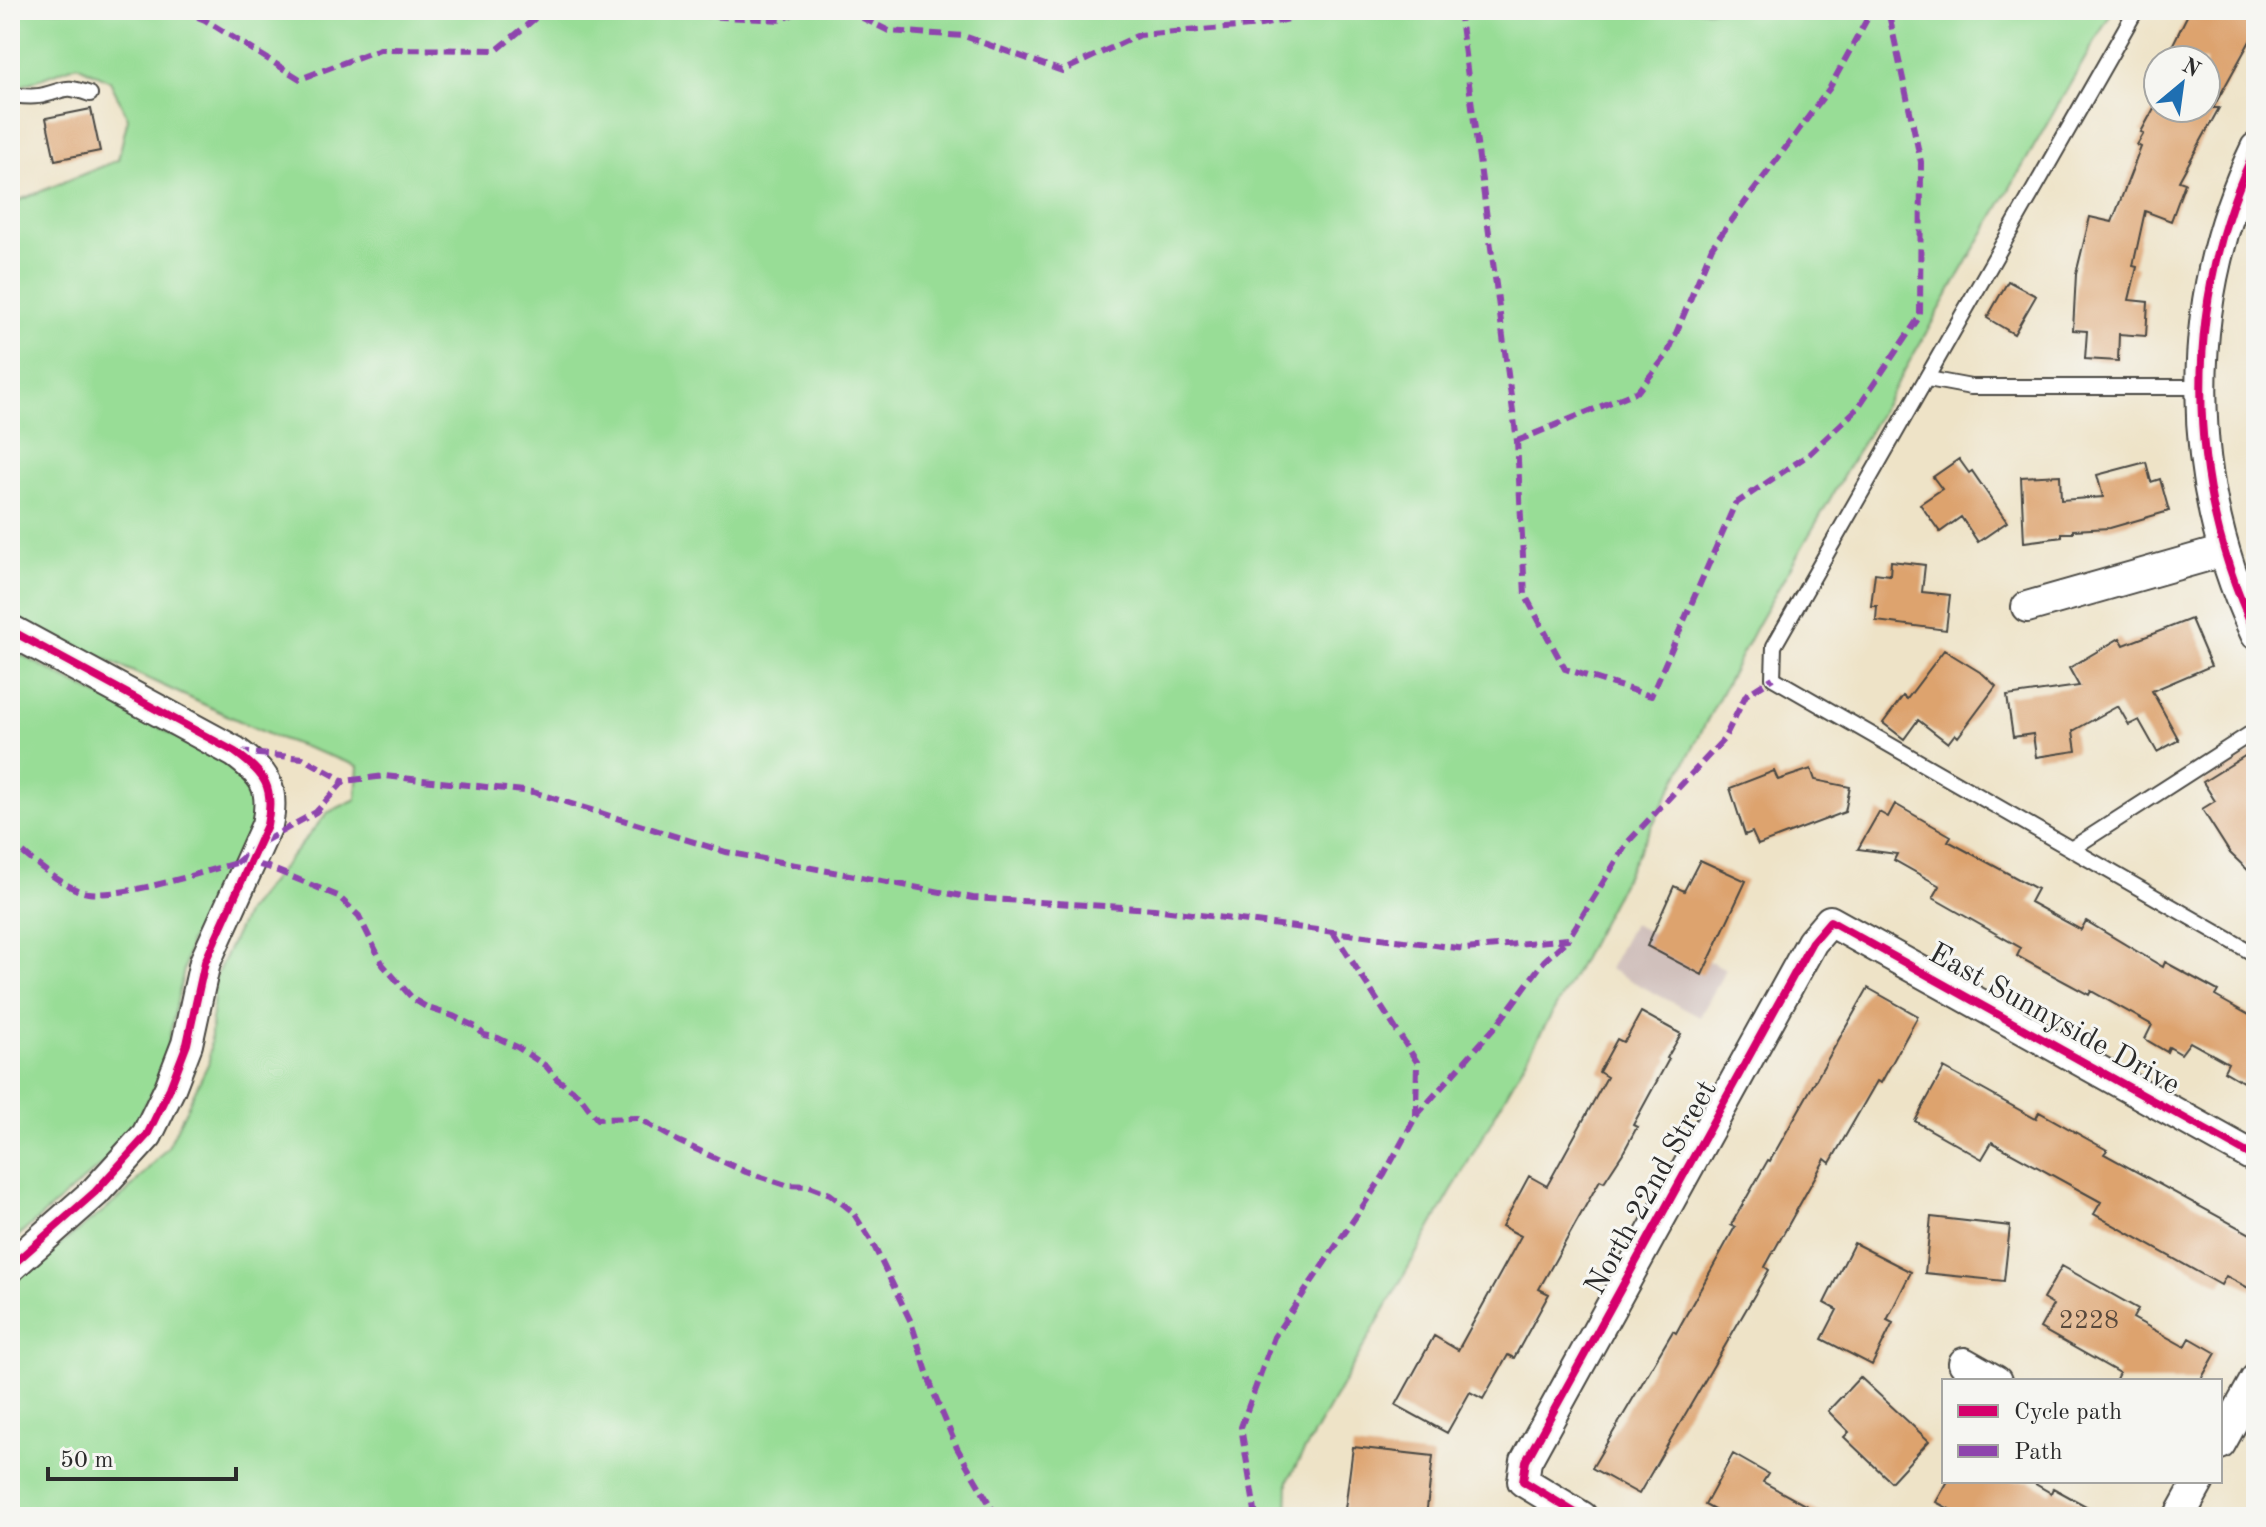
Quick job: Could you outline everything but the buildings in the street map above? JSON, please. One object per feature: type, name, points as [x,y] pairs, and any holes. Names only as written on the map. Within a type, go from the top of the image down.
[{"type":"street","points":[[2256,148],[2223,233],[2212,277],[2204,332],[2201,387],[2201,432],[2208,483],[2224,551],[2256,634]]},
{"type":"street","points":[[2027,607],[2224,551]]},
{"type":"street","points":[[10,630],[235,752],[260,770],[272,803],[267,825],[205,962],[187,1044],[147,1135],[95,1192],[10,1267]]},
{"type":"street","name":"East Sunnyside Drive","points":[[1830,921],[2256,1158]]},
{"type":"street","name":"North 22nd Street","points":[[1582,1517],[1523,1481],[1526,1461],[1812,942],[1830,921]]},
{"type":"street","points":[[1964,1363],[1992,1379]]},
{"type":"street","points":[[2222,1440],[2256,1379]]},
{"type":"lane","points":[[2136,10],[1774,646],[1773,678],[2256,955]]},
{"type":"lane","points":[[10,95],[45,95],[72,88],[90,94]]},
{"type":"lane","points":[[1928,379],[1971,387],[2201,387]]},
{"type":"lane","points":[[2071,849],[2256,730]]},
{"type":"shaded area","points":[[1633,924],[1726,969],[1700,1017],[1609,969]]},
{"type":"green space","points":[[10,10],[2113,10],[1757,625],[1575,973],[1288,1480],[1287,1517],[10,1517],[10,1284],[125,1194],[168,1147],[209,1062],[215,978],[246,912],[327,813],[356,799],[358,766],[270,735],[10,615],[10,204],[118,160],[128,118],[110,81],[77,65],[19,87],[10,87]]},
{"type":"green space","points":[[10,649],[232,766],[256,791],[251,837],[190,941],[161,1077],[121,1148],[10,1243]]},
{"type":"marked path","points":[[181,10],[205,20],[300,79],[380,49],[497,50],[545,10]]},
{"type":"marked path","points":[[589,10],[781,20],[802,10]]},
{"type":"marked path","points":[[846,10],[889,31],[964,36],[1062,71],[1139,35],[1261,25],[1333,10]]},
{"type":"marked path","points":[[1459,10],[1517,441],[1525,595],[1565,669],[1651,696],[1735,504],[1808,455],[1857,409],[1920,316],[1921,162],[1888,10]]},
{"type":"marked path","points":[[1517,441],[1638,391],[1667,355],[1712,247],[1829,89],[1872,10]]},
{"type":"marked path","points":[[236,863],[256,846],[316,812],[344,781],[385,776],[533,792],[726,852],[973,898],[1154,909],[1466,949],[1568,939],[1628,842],[1724,739],[1746,695],[1773,678]]},
{"type":"marked path","points":[[238,752],[303,758],[344,781]]},
{"type":"marked path","points":[[10,841],[58,880],[88,893],[121,892],[236,863],[250,863],[268,867],[338,896],[359,916],[383,965],[413,999],[476,1027],[484,1035],[517,1047],[546,1066],[557,1079],[579,1095],[597,1119],[638,1118],[678,1141],[746,1172],[786,1185],[809,1186],[830,1194],[852,1211],[872,1242],[911,1322],[933,1391],[957,1448],[997,1517]]},
{"type":"marked path","points":[[1256,1517],[1241,1427],[1274,1337],[1384,1175],[1416,1116],[1417,1062],[1333,932]]},
{"type":"marked path","points":[[1416,1116],[1497,1025],[1544,961],[1568,939]]},
{"type":"cycle path","points":[[2256,148],[2232,207],[2215,267],[2204,329],[2201,391],[2205,453],[2215,515],[2232,575],[2256,634]]},
{"type":"cycle path","points":[[10,630],[235,752],[260,775],[270,801],[267,825],[205,962],[187,1044],[147,1135],[95,1192],[10,1267]]},
{"type":"cycle path","points":[[1582,1517],[1523,1481],[1526,1461],[1812,942],[1830,921],[2256,1158]]}]
